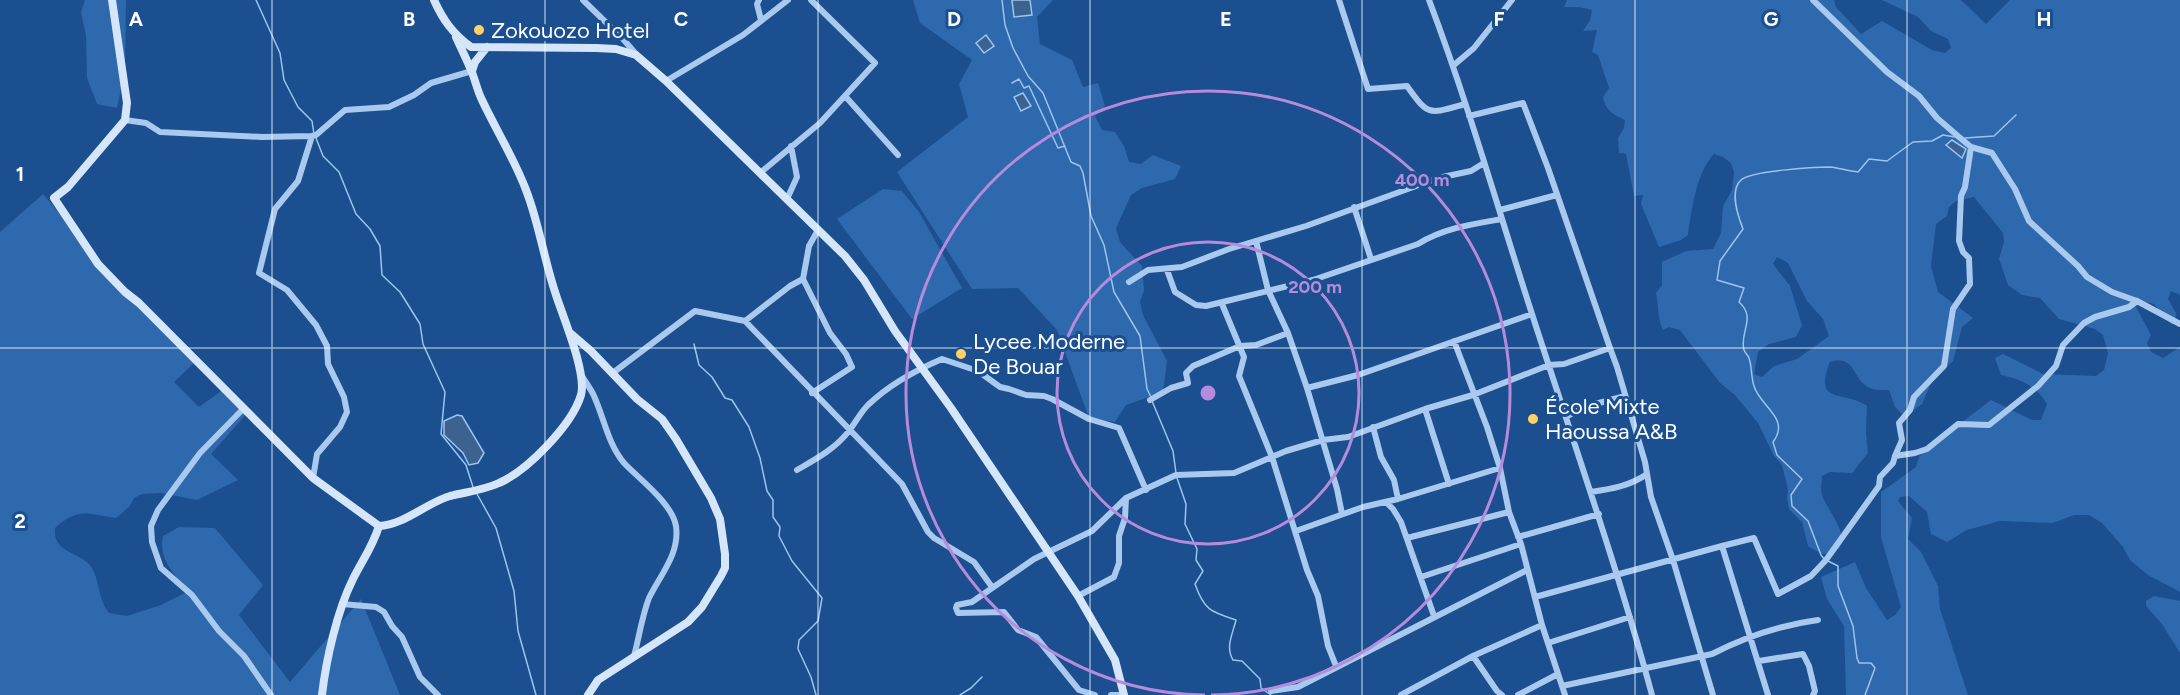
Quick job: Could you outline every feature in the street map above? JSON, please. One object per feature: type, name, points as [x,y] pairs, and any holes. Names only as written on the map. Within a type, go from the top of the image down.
[{"type":"street","points":[[112,0],[127,103],[125,120],[68,187],[54,198],[98,264],[313,478],[379,526],[397,522],[447,497],[498,484],[522,471],[553,439],[569,418],[581,395],[582,376]]},
{"type":"street","points":[[434,0],[441,16],[456,37],[482,99],[526,189],[535,216],[547,269],[582,376],[593,394],[612,443],[624,462],[654,491],[673,518],[676,527],[673,552],[664,575],[649,599],[634,656]]},
{"type":"street","points":[[583,0],[636,55],[666,81],[845,256],[864,280],[895,331],[1078,596],[1115,660],[1124,695],[1111,695]]},
{"type":"street","points":[[759,0],[757,4],[761,20]]},
{"type":"street","points":[[666,81],[743,35],[788,0]]},
{"type":"street","points":[[760,173],[820,123],[875,63],[811,0]]},
{"type":"street","points":[[1340,0],[1368,89],[1407,86],[1423,108],[1435,112],[1465,104]]},
{"type":"street","points":[[1429,0],[1454,65],[1532,314],[1592,492],[1652,695]]},
{"type":"street","points":[[1454,65],[1479,43],[1512,0]]},
{"type":"street","points":[[1813,0],[1887,72],[1919,96],[1937,118],[1957,136],[1971,147],[1992,153],[2015,189],[2029,221],[2087,277],[2112,292],[2137,301],[2180,324]]},
{"type":"street","points":[[456,37],[471,47],[596,48],[616,49],[636,55]]},
{"type":"street","points":[[472,71],[475,62],[487,47]]},
{"type":"street","points":[[125,120],[146,123],[160,132],[262,137],[312,136],[345,110],[389,107],[414,95],[431,83],[472,71]]},
{"type":"street","points":[[845,96],[898,154]]},
{"type":"street","points":[[1469,116],[1522,103],[1617,367],[1652,497],[1713,695]]},
{"type":"street","points":[[312,136],[298,181],[275,208],[259,273],[287,290],[316,325],[327,346],[328,364],[344,397],[347,412],[340,427],[317,454],[313,478]]},
{"type":"street","points":[[787,199],[797,177],[790,146]]},
{"type":"street","points":[[1535,597],[1754,538],[1778,594],[1811,576],[1826,560],[1879,486],[1880,477],[1893,464],[1894,456],[1902,440],[1899,423],[1910,410],[1914,397],[1944,366],[1953,309],[1970,284],[1969,258],[1963,252],[1959,241],[1961,196],[1965,187],[1971,147]]},
{"type":"street","points":[[1129,282],[1148,270],[1182,267],[1306,226],[1438,178],[1471,171],[1484,163]]},
{"type":"street","points":[[1500,210],[1557,195]]},
{"type":"street","points":[[1354,207],[1371,259]]},
{"type":"street","points":[[1167,270],[1175,292],[1196,305],[1222,304],[1312,280],[1418,244],[1455,228],[1502,219]]},
{"type":"street","points":[[812,393],[852,367],[846,354],[830,333],[803,279],[809,246],[818,230]]},
{"type":"street","points":[[1256,241],[1268,290],[1288,333],[1307,388],[1342,514]]},
{"type":"street","points":[[745,321],[790,286],[803,279]]},
{"type":"street","points":[[1894,456],[1927,449],[1958,424],[1989,425],[2038,386],[2056,366],[2063,345],[2084,323],[2095,316],[2129,307],[2137,301]]},
{"type":"street","points":[[1222,304],[1244,357],[1239,376],[1272,457],[1307,570],[1318,596],[1328,646],[1336,666]]},
{"type":"street","points":[[614,372],[695,311],[745,321],[902,484],[928,532],[974,562],[992,586]]},
{"type":"street","points":[[1307,388],[1358,375],[1532,314]]},
{"type":"street","points":[[568,332],[614,372],[624,386],[662,419],[717,510],[722,527],[725,554],[721,576],[693,617],[598,680],[588,695]]},
{"type":"street","points":[[1150,400],[1171,388],[1188,383],[1186,373],[1193,366],[1240,346],[1256,345],[1288,333]]},
{"type":"street","points":[[1454,341],[1500,468],[1509,512],[1521,544],[1542,626],[1565,695]]},
{"type":"street","points":[[1095,695],[1079,690],[1036,637],[1018,630],[1004,612],[958,613],[957,605],[972,602],[1034,559],[1092,531],[1126,498],[1176,475],[1234,473],[1323,440],[1348,437],[1425,409],[1473,395],[1549,365],[1564,364],[1610,348]]},
{"type":"street","points":[[797,470],[831,450],[849,430],[859,414],[871,403],[922,367],[942,359],[978,370],[1000,387],[1010,388],[1026,396],[1044,396],[1089,419],[1119,428],[1146,490]]},
{"type":"street","points":[[1566,417],[1584,407],[1625,396]]},
{"type":"street","points":[[243,408],[200,453],[158,510],[151,526],[152,542],[161,568],[192,595],[219,631],[244,656],[271,695]]},
{"type":"street","points":[[1425,409],[1449,484]]},
{"type":"street","points":[[1373,427],[1381,457],[1394,480],[1398,500]]},
{"type":"street","points":[[1296,531],[1342,514],[1398,500],[1500,468]]},
{"type":"street","points":[[1592,492],[1636,482],[1647,474]]},
{"type":"street","points":[[1078,596],[1114,577],[1119,563],[1119,536],[1125,518],[1126,498]]},
{"type":"street","points":[[1386,502],[1401,522],[1434,616]]},
{"type":"street","points":[[1407,538],[1509,512]]},
{"type":"street","points":[[1518,537],[1599,514]]},
{"type":"street","points":[[322,695],[342,604],[373,544],[379,526]]},
{"type":"street","points":[[1421,577],[1521,544]]},
{"type":"street","points":[[1722,546],[1768,695]]},
{"type":"street","points":[[1271,691],[1298,687],[1527,570]]},
{"type":"street","points":[[342,604],[376,607],[384,612],[402,637],[420,677],[438,695]]},
{"type":"street","points":[[1548,643],[1630,617]]},
{"type":"street","points":[[1562,686],[1712,654],[1734,643],[1791,624],[1818,620]]},
{"type":"street","points":[[1401,695],[1473,656],[1542,626]]},
{"type":"street","points":[[1759,662],[1803,654],[1809,666],[1815,691],[1813,695]]},
{"type":"street","points":[[1473,656],[1502,695]]},
{"type":"street","points":[[1518,695],[1558,674]]},
{"type":"shaded area","points":[[85,0],[126,0],[125,70],[117,108],[97,104],[87,78],[86,36],[81,12]]},
{"type":"shaded area","points":[[913,0],[1012,0],[1014,16],[1031,15],[1030,0],[1053,0],[1037,17],[1040,44],[1072,60],[1083,87],[1098,83],[1105,106],[1095,116],[1102,130],[1115,132],[1124,146],[1129,162],[1141,164],[1153,155],[1181,166],[1175,179],[1142,188],[1131,195],[1116,228],[1120,242],[1142,266],[1144,290],[1140,302],[1143,315],[1167,361],[1163,392],[1126,405],[1115,422],[1089,418],[1057,330],[1018,288],[972,289],[897,172],[968,117],[959,84],[972,60],[920,23]]},
{"type":"shaded area","points":[[1012,0],[1030,0],[1032,15],[1014,17]]},
{"type":"shaded area","points":[[1567,0],[1834,0],[1836,7],[1861,34],[1882,21],[1932,50],[1945,53],[1951,48],[1948,39],[1931,31],[1918,17],[1882,0],[1961,0],[1986,24],[2010,0],[2180,0],[2180,295],[2171,291],[2168,299],[2176,313],[2175,324],[2171,324],[2154,304],[2141,301],[2136,307],[2151,335],[2147,343],[2151,352],[2163,358],[2180,347],[2180,592],[2148,575],[2130,560],[2123,547],[2102,523],[2089,515],[2074,515],[2053,523],[2000,521],[1967,530],[1947,542],[1931,534],[1927,512],[1909,496],[1900,497],[1898,501],[1912,518],[1908,539],[1921,552],[1938,586],[1940,609],[1968,695],[1846,695],[1844,626],[1827,599],[1821,577],[1855,562],[1866,588],[1887,620],[1901,607],[1881,537],[1881,492],[1916,467],[1919,457],[1928,448],[1991,400],[2032,420],[2041,420],[2047,404],[2043,398],[2027,384],[2001,375],[1995,358],[2003,354],[2043,374],[2096,376],[2104,370],[2108,353],[2103,335],[2095,329],[2059,319],[2040,298],[2022,295],[2008,285],[1999,259],[2004,242],[2003,233],[1974,197],[1956,201],[1949,207],[1947,216],[1936,224],[1931,266],[1938,292],[1973,318],[1962,327],[1953,361],[1933,379],[1922,404],[1907,415],[1903,415],[1895,407],[1889,390],[1870,388],[1845,362],[1839,360],[1830,362],[1825,385],[1828,391],[1867,406],[1868,453],[1852,473],[1830,472],[1822,476],[1822,495],[1841,533],[1840,547],[1827,554],[1808,546],[1802,522],[1789,509],[1788,489],[1782,465],[1774,456],[1758,423],[1735,395],[1720,383],[1680,330],[1669,327],[1663,330],[1660,321],[1656,293],[1662,285],[1662,262],[1686,251],[1713,249],[1721,233],[1723,206],[1732,190],[1734,172],[1731,163],[1714,154],[1708,161],[1693,203],[1688,235],[1681,240],[1659,247],[1641,204],[1643,195],[1634,196],[1626,154],[1619,153],[1618,138],[1624,128],[1625,120],[1610,112],[1604,102],[1603,97],[1609,88],[1598,55],[1592,52],[1597,30],[1583,31],[1590,20],[1592,10],[1564,7]],"holes":[[[1777,257],[1788,263],[1807,301],[1823,319],[1829,336],[1797,359],[1774,366],[1762,377],[1754,374],[1758,352],[1769,344],[1796,337],[1802,325],[1790,286],[1773,264]]]},
{"type":"shaded area","points":[[986,35],[994,46],[984,53],[976,43]]},
{"type":"shaded area","points":[[1023,93],[1031,106],[1021,111],[1014,97]]},
{"type":"shaded area","points":[[1952,140],[1966,149],[1962,158],[1946,145]]},
{"type":"shaded area","points":[[883,189],[902,191],[919,212],[962,288],[912,319],[837,219]]},
{"type":"shaded area","points":[[43,194],[116,279],[197,360],[174,382],[199,407],[224,389],[248,412],[211,454],[238,480],[197,500],[161,493],[142,494],[134,498],[130,506],[116,518],[90,514],[71,517],[55,528],[55,537],[59,544],[90,565],[96,577],[103,604],[109,613],[127,616],[161,605],[185,593],[165,560],[162,546],[163,536],[179,527],[215,528],[263,585],[239,615],[290,682],[361,599],[400,695],[0,695],[0,232]]},
{"type":"shaded area","points":[[457,415],[462,416],[484,453],[478,463],[469,465],[463,453],[444,435],[444,421]]},
{"type":"shaded area","points":[[2154,596],[2180,601],[2180,653],[2162,624],[2146,606],[2146,601]]},
{"type":"waterway","points":[[256,0],[280,53],[284,80],[298,107],[312,121],[314,134]]},
{"type":"waterway","points":[[1002,0],[1005,25],[1013,48],[1028,76],[1043,93],[1071,162],[1080,166],[1083,173],[1091,216],[1104,245],[1114,292],[1140,336],[1147,389],[1151,397]]},
{"type":"waterway","points":[[1012,83],[1019,79],[1024,88],[1029,86],[1058,148],[1065,146]]},
{"type":"waterway","points":[[1965,138],[1994,136],[2016,115]]},
{"type":"waterway","points":[[1824,559],[1808,521],[1792,506],[1791,495],[1802,479],[1777,455],[1773,442],[1778,434],[1776,419],[1754,386],[1749,357],[1744,350],[1743,343],[1747,314],[1739,302],[1744,288],[1717,280],[1720,261],[1743,229],[1735,197],[1737,185],[1747,177],[1769,172],[1830,167],[1858,172],[1869,159],[1887,161],[1913,142],[1932,141],[1943,135],[1955,137]]},
{"type":"waterway","points":[[316,138],[323,156],[339,172],[356,214],[370,229],[380,246],[382,275],[400,292],[420,324],[423,344],[445,392],[441,434],[466,465],[473,487]]},
{"type":"waterway","points":[[694,344],[699,365],[712,377],[725,398],[732,400],[749,427],[760,458],[767,491],[773,500],[773,517],[780,527],[779,536],[792,561],[822,598],[818,621],[799,640],[798,649],[811,677],[816,695]]},
{"type":"waterway","points":[[1152,401],[1173,451],[1176,473]]},
{"type":"waterway","points":[[1177,478],[1186,504],[1185,524],[1197,549],[1196,560],[1203,571],[1195,584],[1198,593],[1205,605],[1214,612],[1236,620],[1230,645],[1233,660],[1242,661],[1260,679],[1261,688],[1271,695]]},
{"type":"waterway","points":[[477,494],[496,528],[514,591],[518,631],[536,695]]},
{"type":"waterway","points":[[1828,561],[1838,566],[1838,586],[1853,626],[1859,663],[1871,663],[1875,668],[1865,695]]},
{"type":"waterway","points":[[960,695],[982,677]]},
{"type":"place","name":"Zokouozo Hotel","points":[[479,30]]},
{"type":"place","name":"Lycee Moderne De Bouar","points":[[961,354]]},
{"type":"place","name":"École Mixte Haoussa A&B","points":[[1533,419]]}]
